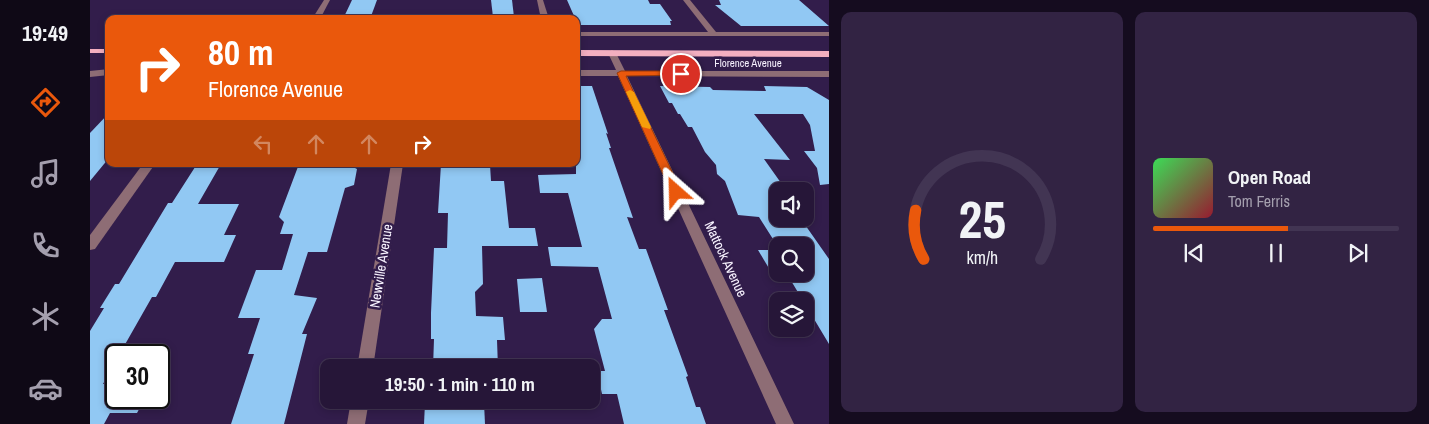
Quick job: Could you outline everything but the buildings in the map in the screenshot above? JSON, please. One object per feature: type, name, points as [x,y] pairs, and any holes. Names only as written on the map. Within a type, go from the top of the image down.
[{"type":"main road","points":[[90,51],[105,51]]},
{"type":"main road","name":"Florence Avenue","points":[[580,53],[829,54]]},
{"type":"street","points":[[318,15],[327,0]]},
{"type":"street","points":[[540,0],[544,15]]},
{"type":"street","points":[[686,0],[714,34]]},
{"type":"street","points":[[580,34],[829,34]]},
{"type":"street","name":"Mattock Avenue","points":[[612,53],[785,424]]},
{"type":"street","points":[[90,74],[105,72]]},
{"type":"street","name":"Florence Avenue","points":[[580,73],[829,74]]},
{"type":"street","points":[[90,245],[147,167]]},
{"type":"street","name":"Newville Avenue","points":[[366,359],[397,167]]},
{"type":"street","points":[[356,424],[358,409]]},
{"type":"slow traffic","points":[[630,92],[646,127]]},
{"type":"route","points":[[676,192],[621,73],[681,74]]}]
